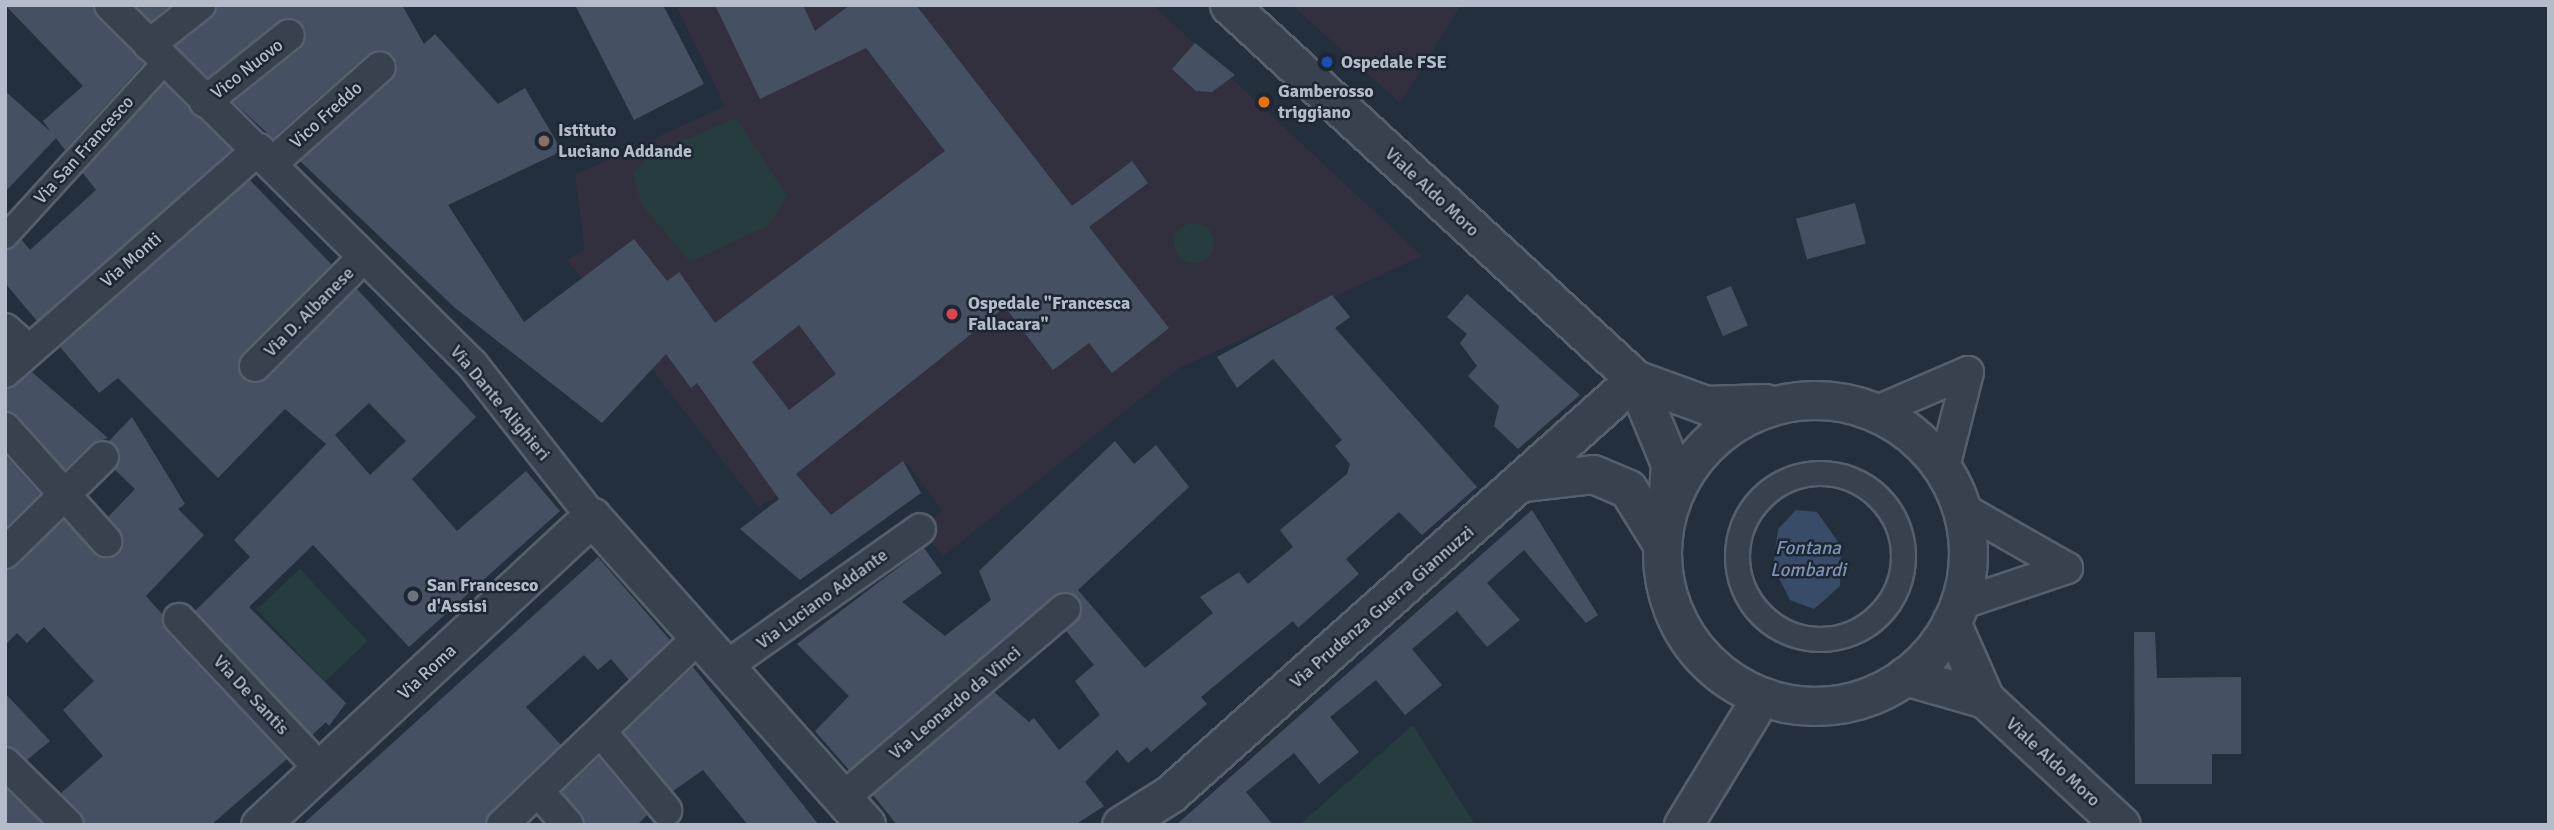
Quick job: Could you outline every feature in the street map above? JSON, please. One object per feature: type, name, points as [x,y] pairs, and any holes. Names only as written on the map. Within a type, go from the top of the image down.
[{"type":"street","name":"Via Dante Alighieri","points":[[110,5],[156,54],[265,156],[474,365],[592,517],[724,668],[855,811]]},
{"type":"street","points":[[156,54],[200,5]]},
{"type":"street","name":"Viale Aldo Moro","points":[[1229,5],[1635,379],[1706,405],[1834,400],[1875,412],[1924,445],[1944,471],[1960,507],[1968,569],[1956,613],[1934,651],[1905,676],[1855,702],[1808,707],[1761,697],[1719,673],[1687,637],[1667,592],[1665,527],[1670,464],[1635,379]]},
{"type":"street","name":"Vico Nuovo","points":[[205,102],[289,35]]},
{"type":"street","name":"Via San Francesco","points":[[5,236],[156,54]]},
{"type":"street","name":"Vico Freddo","points":[[265,156],[380,67]]},
{"type":"street","name":"Via Monti","points":[[5,372],[28,350],[265,156]]},
{"type":"street","name":"Via D. Albanese","points":[[255,366],[364,257]]},
{"type":"street","points":[[5,329],[28,350]]},
{"type":"street","points":[[1875,412],[1968,372],[1944,471]]},
{"type":"street","name":"Via Prudenza Guerra Giannuzzi","points":[[1121,825],[1170,794],[1635,379]]},
{"type":"street","points":[[1522,482],[1593,474],[1628,489],[1665,527],[1684,473],[1710,440],[1744,416],[1783,402]]},
{"type":"street","points":[[5,428],[106,541]]},
{"type":"street","points":[[5,553],[103,457]]},
{"type":"street","points":[[1821,472],[1853,479],[1880,498],[1898,525],[1903,558],[1897,590],[1878,617],[1851,634],[1818,640],[1786,633],[1759,614],[1742,587],[1735,554],[1742,523],[1761,495],[1789,478],[1821,472]]},
{"type":"street","points":[[1956,613],[2067,568],[1960,507]]},
{"type":"street","name":"Via Roma","points":[[260,825],[322,771],[592,517]]},
{"type":"street","name":"Via Luciano Addante","points":[[724,668],[920,529]]},
{"type":"street","name":"Via Leonardo da Vinci","points":[[855,811],[1065,609]]},
{"type":"street","name":"Viale Aldo Moro","points":[[1956,613],[1985,699]]},
{"type":"street","name":"Via De Santis","points":[[179,619],[322,771]]},
{"type":"street","points":[[502,825],[698,638]]},
{"type":"street","name":"Viale Aldo Moro","points":[[1905,676],[1985,699],[2121,825]]},
{"type":"street","points":[[1683,825],[1761,697]]},
{"type":"street","points":[[601,732],[666,810]]},
{"type":"street","points":[[5,763],[68,825]]},
{"type":"street","points":[[538,791],[568,825]]},
{"type":"shaded area","name":"Ospedale \"Francesca Fallacara\"","points":[[676,5],[1153,5],[1422,256],[1179,368],[943,556],[920,529],[943,511],[907,463],[813,530],[783,491],[759,507],[567,260],[585,250],[575,175],[725,106]]},
{"type":"shaded area","points":[[1292,5],[1461,5],[1400,103]]},
{"type":"green space","points":[[736,118],[787,196],[768,226],[690,262],[642,205],[633,173],[649,155]]},
{"type":"green space","points":[[1194,223],[1208,229],[1214,243],[1208,257],[1194,263],[1180,257],[1174,243],[1180,229]]},
{"type":"green space","points":[[300,569],[368,641],[324,682],[257,609]]},
{"type":"green space","points":[[1413,725],[1475,825],[1299,825]]},
{"type":"water","name":"Fontana Lombardi","points":[[1796,510],[1817,512],[1841,546],[1840,586],[1814,609],[1790,600],[1773,566],[1778,529]]},
{"type":"building","points":[[5,5],[93,5],[144,63],[65,150],[56,138],[5,192],[5,91],[51,132],[43,121],[83,86]]},
{"type":"building","points":[[135,5],[171,5],[151,21]]},
{"type":"building","points":[[217,5],[402,5],[424,44],[435,34],[498,104],[525,88],[562,151],[448,205],[524,322],[634,239],[667,281],[679,272],[715,323],[945,151],[866,48],[760,99],[715,5],[803,5],[815,31],[850,5],[916,5],[1072,206],[1132,161],[1148,183],[1089,227],[1169,328],[1112,373],[1089,343],[1053,370],[1005,307],[796,474],[831,515],[903,461],[921,493],[800,580],[740,529],[779,499],[697,383],[691,388],[666,354],[602,423],[454,307],[300,161],[392,80],[397,64],[393,55],[368,54],[273,138],[233,102],[300,49],[306,32],[296,19],[279,21],[208,77],[176,46],[211,19]],"holes":[[[799,325],[836,374],[789,410],[752,362]]]},
{"type":"building","points":[[575,5],[663,5],[704,84],[634,120]]},
{"type":"building","points":[[1195,43],[1235,75],[1212,92],[1196,91],[1172,69]]},
{"type":"building","points":[[164,83],[231,150],[37,321],[5,283],[5,250],[21,239],[30,250],[96,190],[82,172]]},
{"type":"building","points":[[250,180],[332,265],[243,354],[242,378],[251,383],[267,378],[357,289],[476,417],[412,479],[457,531],[526,471],[560,511],[409,647],[313,545],[249,607],[346,703],[329,726],[326,722],[312,735],[195,611],[250,557],[234,540],[326,444],[285,409],[218,478],[118,378],[99,393],[60,347]],"holes":[[[369,403],[406,441],[370,475],[335,435]]]},
{"type":"building","points":[[1855,203],[1866,244],[1807,259],[1796,219]]},
{"type":"building","points":[[1731,286],[1748,326],[1723,336],[1706,297]]},
{"type":"building","points":[[1467,294],[1580,395],[1518,449],[1494,426],[1499,406],[1468,376],[1477,366],[1460,343],[1467,334],[1447,317]]},
{"type":"building","points":[[1332,295],[1350,317],[1335,328],[1477,487],[1422,535],[1399,512],[1346,559],[1359,574],[1298,628],[1293,621],[1201,697],[1207,704],[1151,752],[1147,747],[1128,763],[1117,750],[1085,782],[1104,806],[1075,825],[897,825],[873,795],[994,692],[1029,722],[1034,718],[1059,750],[1100,715],[1075,681],[1094,665],[1066,631],[1081,615],[1079,598],[1070,592],[1054,596],[849,770],[815,731],[849,696],[797,644],[924,548],[942,573],[902,602],[945,636],[991,600],[979,571],[1115,441],[1134,464],[1156,445],[1189,487],[1078,590],[1145,668],[1213,613],[1200,597],[1239,572],[1248,584],[1293,547],[1280,530],[1347,474],[1350,464],[1335,446],[1342,440],[1273,359],[1237,388],[1217,357]]},
{"type":"building","points":[[32,372],[108,438],[91,444],[65,469],[18,416],[5,411],[5,389]]},
{"type":"building","points":[[132,417],[185,504],[178,509],[204,535],[146,596],[162,614],[166,631],[287,759],[211,825],[85,825],[61,793],[103,756],[63,710],[94,681],[44,627],[27,643],[17,633],[5,645],[5,570],[64,520],[100,557],[122,547],[123,537],[108,517],[135,489],[115,470],[120,453],[109,441]]},
{"type":"building","points":[[5,455],[40,494],[5,528]]},
{"type":"building","points":[[1532,510],[1598,615],[1586,623],[1524,550],[1487,583],[1520,620],[1487,647],[1457,611],[1412,649],[1442,685],[1405,715],[1376,680],[1330,717],[1359,752],[1319,784],[1294,753],[1246,792],[1273,825],[1176,825]]},
{"type":"building","points":[[598,557],[670,640],[629,680],[611,659],[598,670],[584,655],[526,707],[561,745],[490,812],[485,825],[302,825]]},
{"type":"building","points":[[2134,632],[2155,632],[2157,678],[2241,677],[2241,754],[2212,754],[2212,784],[2135,784]]},
{"type":"building","points":[[693,667],[819,825],[748,825],[703,770],[673,791],[624,733]]},
{"type":"building","points":[[5,693],[50,741],[27,760],[5,746]]},
{"type":"building","points":[[599,757],[647,815],[637,825],[585,825],[562,792]]},
{"type":"building","points":[[5,788],[43,825],[5,825]]},
{"type":"place","name":"Ospedale FSE","points":[[1327,62]]},
{"type":"place","name":"Gamberosso triggiano","points":[[1264,102]]},
{"type":"place","name":"Istituto Luciano Addande","points":[[544,141]]},
{"type":"place","name":"Ospedale \"Francesca Fallacara\"","points":[[952,314]]},
{"type":"place","name":"San Francesco d'Assisi","points":[[413,596]]}]
